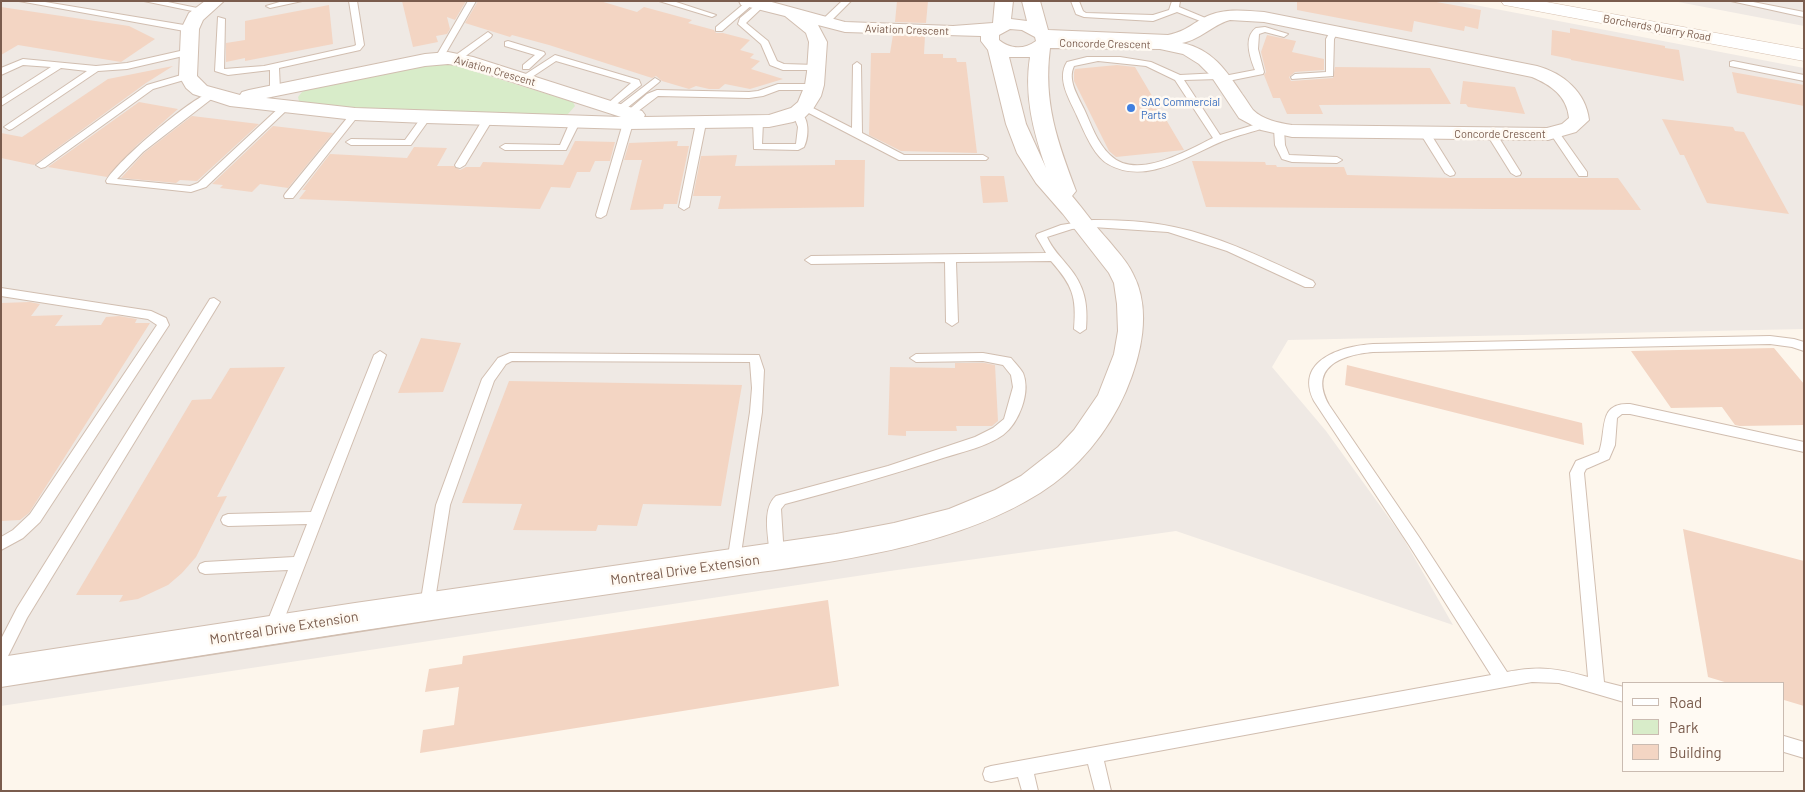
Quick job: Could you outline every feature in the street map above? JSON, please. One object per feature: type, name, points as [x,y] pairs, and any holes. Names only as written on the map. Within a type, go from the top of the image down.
[{"type":"main road","name":"Borcherds Quarry Road","points":[[1510,1],[1804,55]]},
{"type":"main road","name":"Borcherds Quarry Road","points":[[1578,1],[1804,43]]},
{"type":"street","name":"Montreal Drive Extension","points":[[1,672],[427,606],[777,557],[890,538],[926,529],[973,512],[1031,484],[1055,465],[1078,442],[1098,416],[1114,389],[1124,366],[1130,328],[1130,307],[1123,277],[1075,215],[1043,178],[1025,147],[1018,127],[996,37],[1004,1]]},
{"type":"street","name":"Montreal Drive Extension","points":[[1031,1],[1042,38],[1036,79],[1042,129],[1075,215]]},
{"type":"street","name":"Aviation Crescent","points":[[753,3],[825,22],[852,27],[953,31],[996,37]]},
{"type":"street","points":[[188,76],[190,29],[195,17],[209,6]]},
{"type":"street","name":"Aviation Crescent","points":[[230,100],[448,58],[518,77],[622,113],[668,123],[782,120],[802,111],[811,101],[815,74],[817,37],[811,27],[792,14]]},
{"type":"street","name":"Concorde Crescent","points":[[1241,14],[1335,30],[1526,69],[1548,76],[1565,88],[1579,115],[1576,124],[1555,133],[1298,132],[1272,127],[1246,114],[1220,76],[1198,54],[1180,47],[1160,44],[1042,38],[1168,40],[1186,37],[1220,17],[1241,14]]},
{"type":"street","name":"Concorde Crescent","points":[[1210,23],[1207,43],[1220,76]]},
{"type":"street","points":[[1024,24],[1042,38],[1021,53],[996,37],[1024,24]]},
{"type":"street","name":"Aviation Crescent","points":[[815,74],[832,44],[848,39],[943,40],[996,37]]},
{"type":"street","name":"Aviation Crescent","points":[[188,76],[192,84],[211,95],[230,100],[355,114],[575,122],[622,113]]},
{"type":"lane","points":[[23,1],[190,29]]},
{"type":"lane","points":[[148,1],[209,6]]},
{"type":"lane","points":[[270,6],[298,1]]},
{"type":"lane","points":[[221,19],[219,71],[230,72],[274,66],[357,48],[360,45],[353,1]]},
{"type":"lane","points":[[448,58],[472,1]]},
{"type":"lane","points":[[663,1],[712,15]]},
{"type":"lane","points":[[825,22],[847,1]]},
{"type":"lane","points":[[1075,1],[1079,12],[1094,17],[1156,18],[1169,14],[1176,4],[1210,23]]},
{"type":"lane","points":[[1735,1],[1804,15]]},
{"type":"lane","points":[[719,29],[753,3]]},
{"type":"lane","points":[[753,3],[742,24],[763,38],[768,44],[773,62],[783,67],[815,74]]},
{"type":"lane","points":[[1284,34],[1261,30],[1255,34],[1254,57],[1260,72],[1178,78],[1150,65],[1118,60],[1092,59],[1073,63],[1067,68],[1067,73],[1084,120],[1101,151],[1113,163],[1130,167],[1163,165],[1218,139],[1272,127],[1285,157],[1292,159],[1337,160]]},
{"type":"lane","points":[[1295,77],[1330,74],[1330,39],[1335,30]]},
{"type":"lane","points":[[448,58],[488,35]]},
{"type":"lane","points":[[508,44],[541,54],[518,77]]},
{"type":"lane","points":[[1,72],[23,62],[96,68],[127,66],[189,52]]},
{"type":"lane","points":[[518,77],[555,58],[636,82],[622,113],[601,215]]},
{"type":"lane","points":[[1733,64],[1804,78]]},
{"type":"lane","points":[[857,65],[857,135]]},
{"type":"lane","points":[[1,103],[59,66]]},
{"type":"lane","points":[[274,66],[275,90]]},
{"type":"lane","points":[[9,127],[96,68]]},
{"type":"lane","points":[[622,113],[657,93],[760,94],[815,74]]},
{"type":"lane","points":[[41,165],[150,87],[188,76]]},
{"type":"lane","points":[[1178,78],[1218,139]]},
{"type":"lane","points":[[622,113],[655,81]]},
{"type":"lane","points":[[211,95],[143,148],[114,173],[111,181],[191,189],[202,185],[285,107]]},
{"type":"lane","points":[[758,122],[757,147],[798,147],[802,145],[802,111],[857,135],[902,158],[983,158]]},
{"type":"lane","points":[[289,196],[355,114]]},
{"type":"lane","points":[[351,142],[408,142],[426,117]]},
{"type":"lane","points":[[460,165],[488,119]]},
{"type":"lane","points":[[504,147],[563,148],[575,122]]},
{"type":"lane","points":[[684,207],[701,123]]},
{"type":"lane","points":[[1425,133],[1450,173]]},
{"type":"lane","points":[[1555,133],[1583,174]]},
{"type":"lane","points":[[1491,134],[1516,173]]},
{"type":"lane","points":[[1080,329],[1082,312],[1078,290],[1072,279],[1052,257],[1040,236],[1075,215],[1111,223],[1181,232],[1209,240],[1250,256],[1309,284]]},
{"type":"lane","points":[[811,260],[1052,257]]},
{"type":"lane","points":[[950,258],[952,322]]},
{"type":"lane","points":[[1,292],[151,315],[159,318],[163,325],[35,518],[18,534],[1,544]]},
{"type":"lane","points":[[1,655],[22,613],[214,302]]},
{"type":"lane","points":[[1502,679],[1414,541],[1324,408],[1315,388],[1316,379],[1325,363],[1346,351],[1365,348],[1770,340],[1794,343],[1804,347]]},
{"type":"lane","points":[[272,630],[380,355]]},
{"type":"lane","points":[[427,606],[443,506],[488,379],[502,361],[510,357],[755,358],[759,366],[753,439],[734,563]]},
{"type":"lane","points":[[777,557],[774,509],[781,500],[837,486],[948,452],[986,438],[998,432],[1009,422],[1015,407],[1019,387],[1017,374],[1007,361],[983,357],[916,358]]},
{"type":"lane","points":[[1596,686],[1577,473],[1581,465],[1604,455],[1608,445],[1611,418],[1616,411],[1623,408],[1630,409],[1804,447]]},
{"type":"lane","points":[[228,520],[316,518]]},
{"type":"lane","points":[[205,568],[298,563]]},
{"type":"lane","points":[[991,774],[1210,735],[1502,679],[1547,675],[1559,676],[1622,694]]},
{"type":"lane","points":[[1785,744],[1804,750]]},
{"type":"lane","points":[[1094,755],[1103,791]]},
{"type":"lane","points":[[1024,769],[1030,791]]},
{"type":"shaded area","points":[[1,1],[1454,1],[1804,68],[1804,329],[1288,340],[1272,367],[1326,431],[1402,536],[1453,625],[1176,531],[890,571],[1,706]]},
{"type":"shaded area","points":[[1673,1],[1804,1],[1804,26]]},
{"type":"green space","points":[[450,64],[573,102],[575,106],[568,114],[561,115],[355,108],[304,103],[299,101],[298,97],[302,92],[311,88],[416,66]]},
{"type":"building","points":[[402,1],[466,1],[455,20],[447,17],[450,29],[447,34],[436,36],[438,42],[413,47]]},
{"type":"building","points":[[478,1],[600,1],[637,12],[644,7],[692,20],[688,23],[714,30],[716,33],[750,40],[740,50],[754,54],[750,58],[760,61],[751,69],[783,79],[750,89],[725,84],[719,89],[696,86],[689,89],[662,81],[656,76],[652,78],[549,45],[512,35],[510,37],[465,23]]},
{"type":"building","points":[[897,1],[928,1],[926,23],[895,22]]},
{"type":"building","points":[[1297,1],[1431,1],[1481,10],[1478,29],[1465,26],[1464,31],[1414,21],[1412,32],[1297,10]]},
{"type":"building","points":[[329,5],[333,44],[245,61],[245,58],[226,62],[226,43],[245,40],[245,21]]},
{"type":"building","points":[[1,7],[129,26],[155,39],[121,62],[18,45],[1,55]]},
{"type":"building","points":[[1570,28],[1679,50],[1684,81],[1551,55],[1552,30],[1570,33]]},
{"type":"building","points":[[893,35],[925,36],[924,54],[943,54],[943,58],[956,58],[957,62],[966,62],[977,153],[901,151],[869,135],[871,53],[890,53]]},
{"type":"building","points":[[1267,35],[1296,41],[1292,52],[1324,59],[1324,70],[1295,72],[1289,77],[1291,81],[1333,78],[1335,67],[1430,68],[1451,104],[1319,105],[1323,114],[1287,114],[1280,98],[1273,98],[1264,75],[1266,72],[1261,52]]},
{"type":"building","points":[[1117,65],[1135,67],[1184,150],[1116,157],[1109,151],[1074,81],[1074,72],[1075,69]]},
{"type":"building","points":[[173,66],[146,83],[34,165],[1,158],[1,133],[22,137],[108,79]]},
{"type":"building","points":[[1732,72],[1804,85],[1804,106],[1737,93]]},
{"type":"building","points":[[1463,81],[1515,87],[1525,114],[1468,107],[1466,104],[1460,104]]},
{"type":"building","points":[[139,102],[178,109],[137,145],[107,177],[48,167]]},
{"type":"building","points":[[192,116],[259,124],[197,181],[180,180],[176,183],[121,178],[144,153]]},
{"type":"building","points":[[1662,119],[1733,127],[1735,131],[1744,132],[1789,214],[1707,203],[1684,155],[1680,155]]},
{"type":"building","points":[[273,126],[333,133],[288,188],[260,184],[252,192],[220,188],[223,185],[212,184]]},
{"type":"building","points":[[575,141],[615,142],[610,161],[595,161],[590,172],[577,172],[570,188],[551,187],[540,209],[299,199],[306,190],[302,190],[330,154],[407,158],[414,147],[447,148],[437,166],[454,166],[460,170],[466,167],[480,167],[483,162],[563,165]]},
{"type":"building","points":[[678,141],[677,146],[689,146],[677,204],[664,204],[663,209],[630,210],[642,160],[624,160],[629,143]]},
{"type":"building","points":[[737,155],[735,166],[835,165],[835,160],[865,160],[864,207],[718,209],[721,196],[693,196],[701,156]]},
{"type":"building","points":[[1192,161],[1265,162],[1266,165],[1276,165],[1277,167],[1344,167],[1347,175],[1450,178],[1618,178],[1641,210],[1206,207]]},
{"type":"building","points":[[980,176],[1004,176],[1008,202],[983,203]]},
{"type":"building","points":[[30,302],[40,304],[31,316],[63,315],[55,326],[101,325],[106,317],[119,316],[137,319],[135,323],[150,323],[29,513],[20,520],[1,521],[1,303]]},
{"type":"building","points":[[421,338],[461,343],[443,392],[398,393]]},
{"type":"building","points":[[1774,348],[1804,384],[1804,425],[1740,426],[1735,425],[1722,407],[1671,408],[1631,351]]},
{"type":"building","points":[[955,363],[995,365],[998,421],[992,426],[956,426],[957,431],[906,431],[906,436],[888,435],[890,367],[955,368]]},
{"type":"building","points":[[1347,365],[1582,423],[1584,445],[1345,385]]},
{"type":"building","points":[[285,367],[217,497],[227,496],[196,557],[182,573],[168,585],[138,599],[119,602],[123,595],[76,595],[192,400],[211,399],[230,368]]},
{"type":"building","points":[[509,381],[742,385],[721,506],[643,504],[637,526],[598,525],[596,531],[513,530],[522,504],[462,503]]},
{"type":"building","points":[[1683,529],[1804,561],[1804,706],[1785,700],[1785,682],[1725,682],[1708,677]]},
{"type":"building","points":[[828,600],[839,686],[420,753],[423,730],[454,725],[459,687],[425,692],[429,669],[462,664],[463,656]]},
{"type":"place","name":"SAC Commercial Parts","points":[[1131,108]]}]
